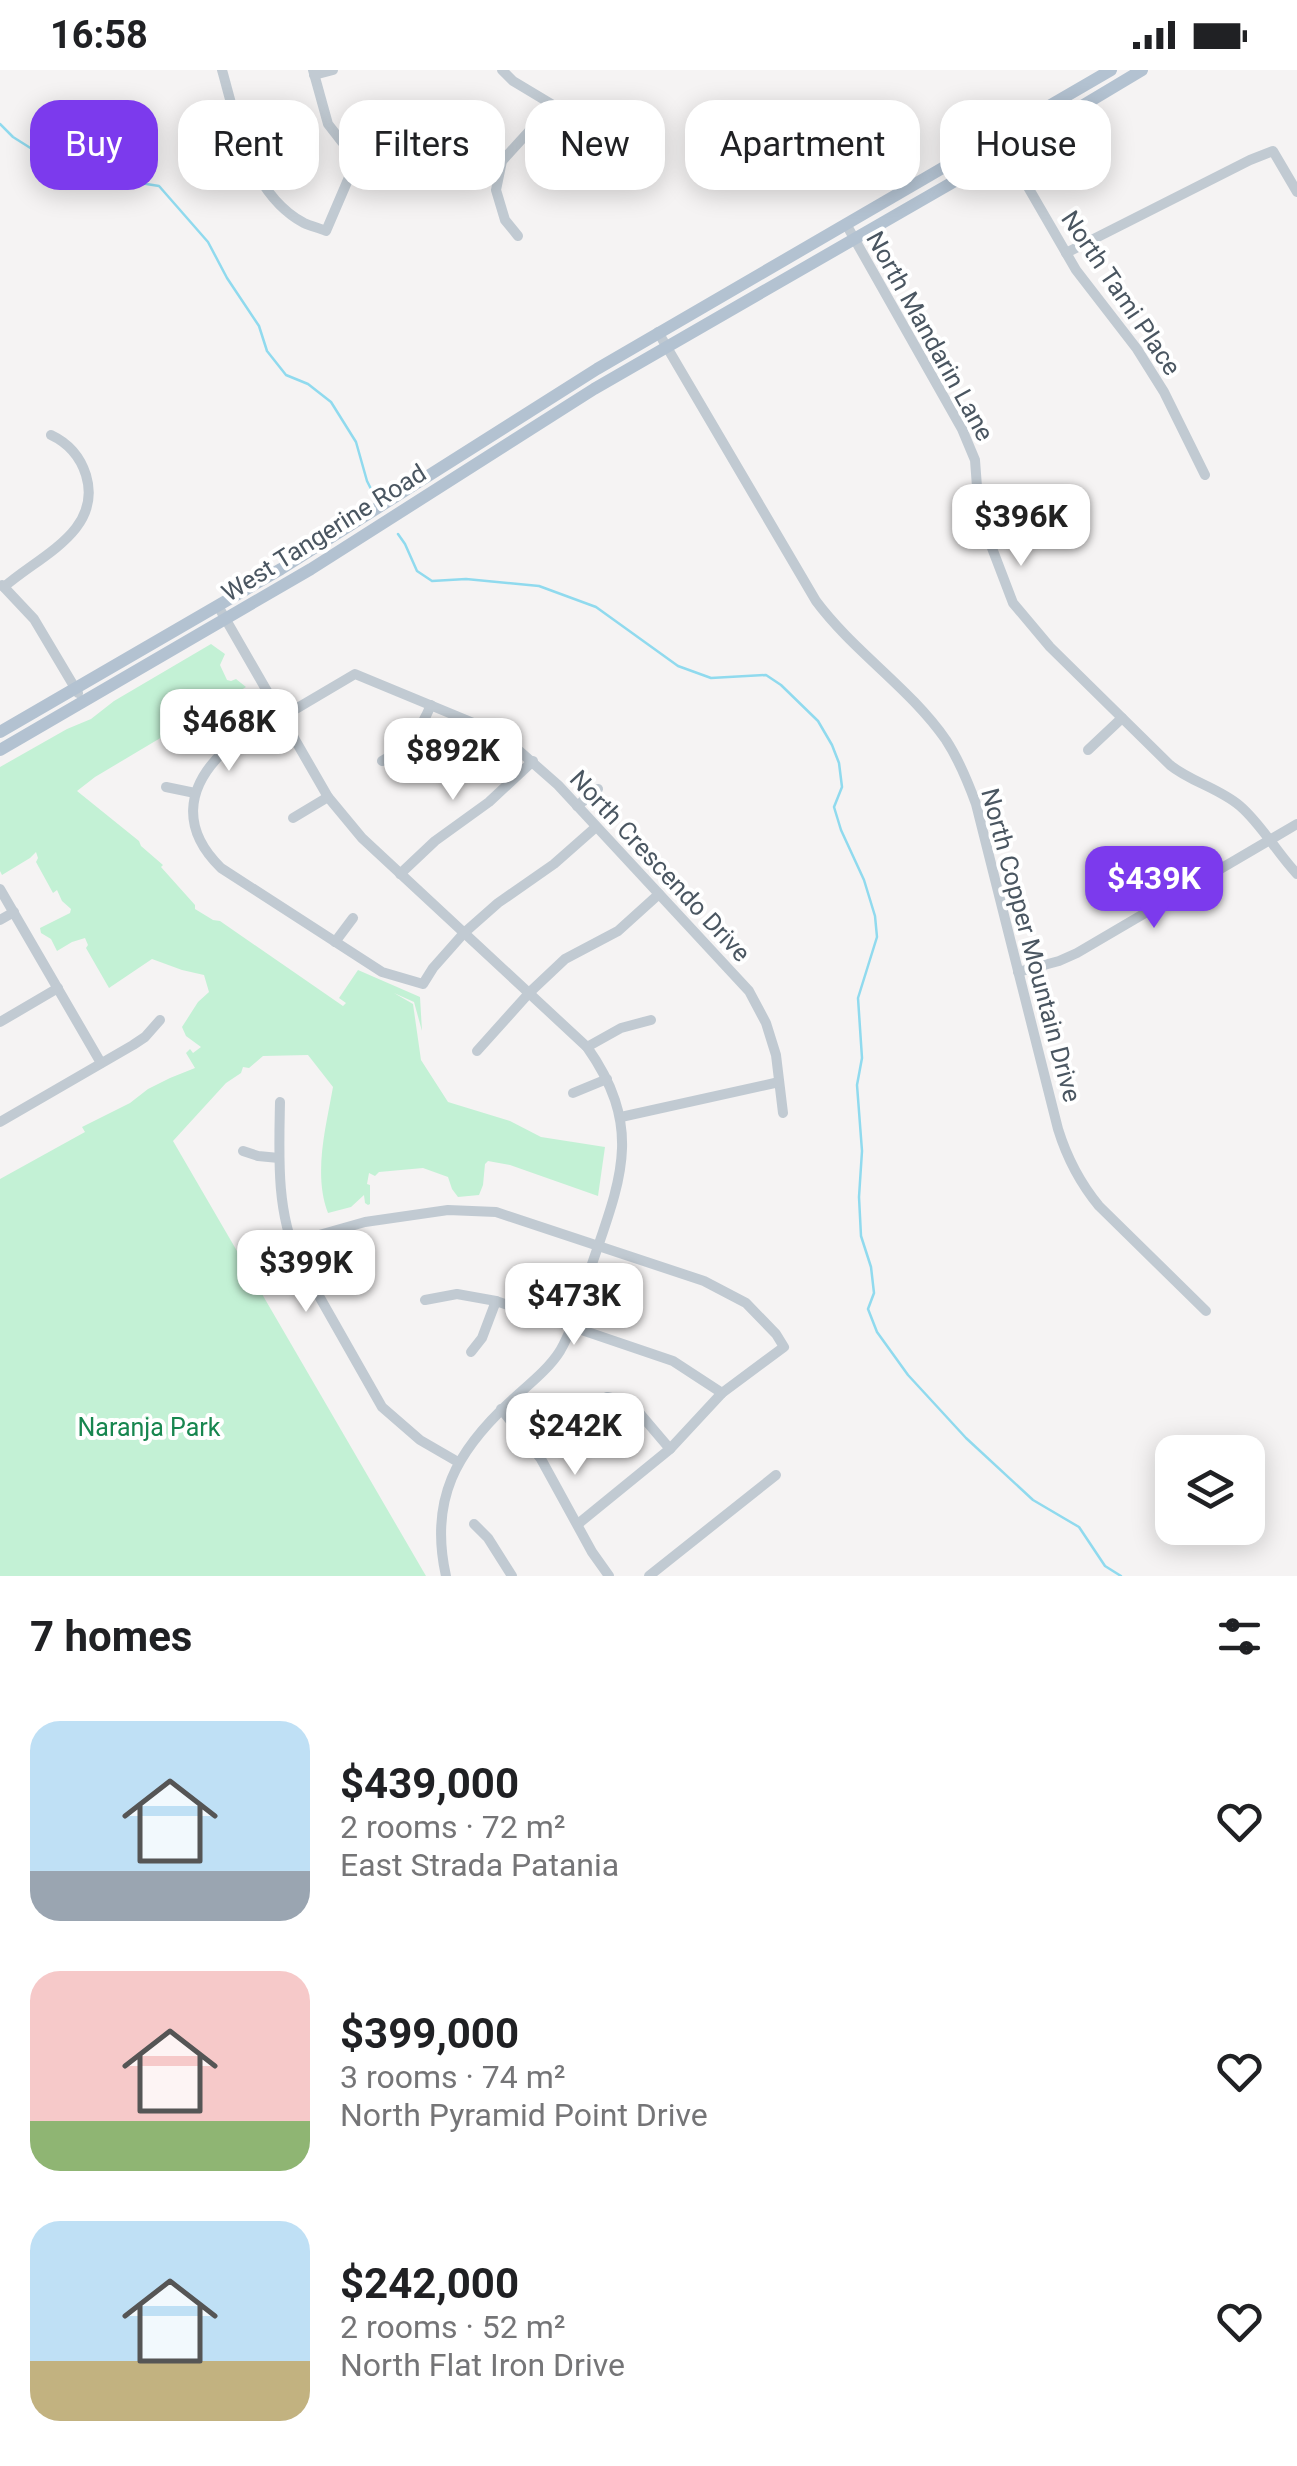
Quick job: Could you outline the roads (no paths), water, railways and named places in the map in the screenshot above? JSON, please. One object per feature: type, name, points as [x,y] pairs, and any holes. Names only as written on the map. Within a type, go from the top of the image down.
[{"type":"main road","name":"West Tangerine Road","points":[[1061,100],[1111,70]]},
{"type":"main road","name":"West Tangerine Road","points":[[1092,100],[1142,70]]},
{"type":"main road","name":"West Tangerine Road","points":[[0,732],[318,546],[658,332],[940,171]]},
{"type":"main road","name":"West Tangerine Road","points":[[0,750],[226,620],[667,346],[940,190]]},
{"type":"street","points":[[222,70],[255,172],[276,200],[302,222],[326,231],[344,190]]},
{"type":"street","points":[[334,70],[314,73],[328,124],[339,138]]},
{"type":"street","points":[[502,70],[512,81],[553,105],[505,157]]},
{"type":"street","points":[[1066,252],[1273,151],[1297,192]]},
{"type":"street","points":[[496,190],[505,220],[518,236]]},
{"type":"street","name":"North Tami Place","points":[[1030,190],[1085,282],[1145,361],[1205,475]]},
{"type":"street","name":"North Mandarin Lane","points":[[846,224],[976,460],[980,514],[1013,603],[1050,648],[1178,772],[1239,805],[1297,874]]},
{"type":"street","name":"North Copper Mountain Drive","points":[[658,332],[816,601],[926,716],[952,750],[976,804],[1058,1129],[1073,1168],[1100,1206],[1206,1311]]},
{"type":"street","points":[[51,435],[70,446],[82,465],[88,488],[86,512],[71,536],[2,585],[40,627],[84,702]]},
{"type":"street","points":[[218,606],[344,819],[587,1047],[608,1080],[621,1117],[621,1173],[560,1350],[470,1442],[450,1480],[441,1518],[446,1576]]},
{"type":"street","name":"North Crescendo Drive","points":[[281,716],[355,674],[508,741],[577,806],[749,991],[766,1023],[776,1055],[783,1113]]},
{"type":"street","points":[[382,761],[409,743],[432,705]]},
{"type":"street","points":[[281,716],[223,752],[208,766],[195,793],[197,834],[221,868],[382,972],[423,984],[464,933],[596,827]]},
{"type":"street","points":[[1088,750],[1122,718]]},
{"type":"street","points":[[400,874],[533,761]]},
{"type":"street","points":[[166,787],[195,793]]},
{"type":"street","points":[[577,806],[598,789]]},
{"type":"street","points":[[293,818],[328,797]]},
{"type":"street","points":[[1018,972],[1059,962],[1077,953],[1297,824]]},
{"type":"street","points":[[0,888],[101,1063]]},
{"type":"street","points":[[477,1051],[565,958],[618,931],[660,894]]},
{"type":"street","points":[[0,920],[14,912]]},
{"type":"street","points":[[335,942],[353,918]]},
{"type":"street","points":[[0,1022],[58,988]]},
{"type":"street","points":[[0,1122],[145,1037],[160,1020]]},
{"type":"street","points":[[587,1047],[621,1028],[651,1020]]},
{"type":"street","points":[[572,1093],[608,1080]]},
{"type":"street","points":[[621,1117],[779,1082]]},
{"type":"street","points":[[280,1102],[279,1158],[284,1215],[291,1243],[382,1408],[420,1440],[458,1462]]},
{"type":"street","points":[[242,1150],[279,1158]]},
{"type":"street","points":[[291,1243],[366,1222],[448,1210],[496,1212],[704,1281],[746,1302],[784,1347],[722,1393],[670,1448],[578,1524]]},
{"type":"street","points":[[425,1300],[457,1294],[496,1301],[673,1361],[722,1393]]},
{"type":"street","points":[[471,1352],[482,1338],[496,1301]]},
{"type":"street","points":[[607,1397],[630,1402],[670,1448]]},
{"type":"street","points":[[501,1409],[541,1460],[609,1576]]},
{"type":"street","points":[[649,1576],[776,1474]]},
{"type":"street","points":[[474,1524],[488,1538],[512,1576]]},
{"type":"waterway","points":[[0,124],[32,149],[109,178],[159,186],[208,242],[259,326],[267,351],[286,375],[308,384],[331,402],[356,442],[373,493]]},
{"type":"waterway","points":[[398,534],[417,571],[432,581],[466,579],[539,586],[596,607],[678,666],[711,678],[766,675],[818,721],[839,763],[842,787],[834,807],[864,880],[877,937],[858,998],[862,1058],[857,1085],[862,1151],[861,1236],[874,1293],[868,1309],[877,1332],[908,1375],[966,1438],[1033,1500],[1079,1527],[1105,1566],[1121,1576]]},
{"type":"park label","name":"Naranja Park","points":[[149,1427]]}]
